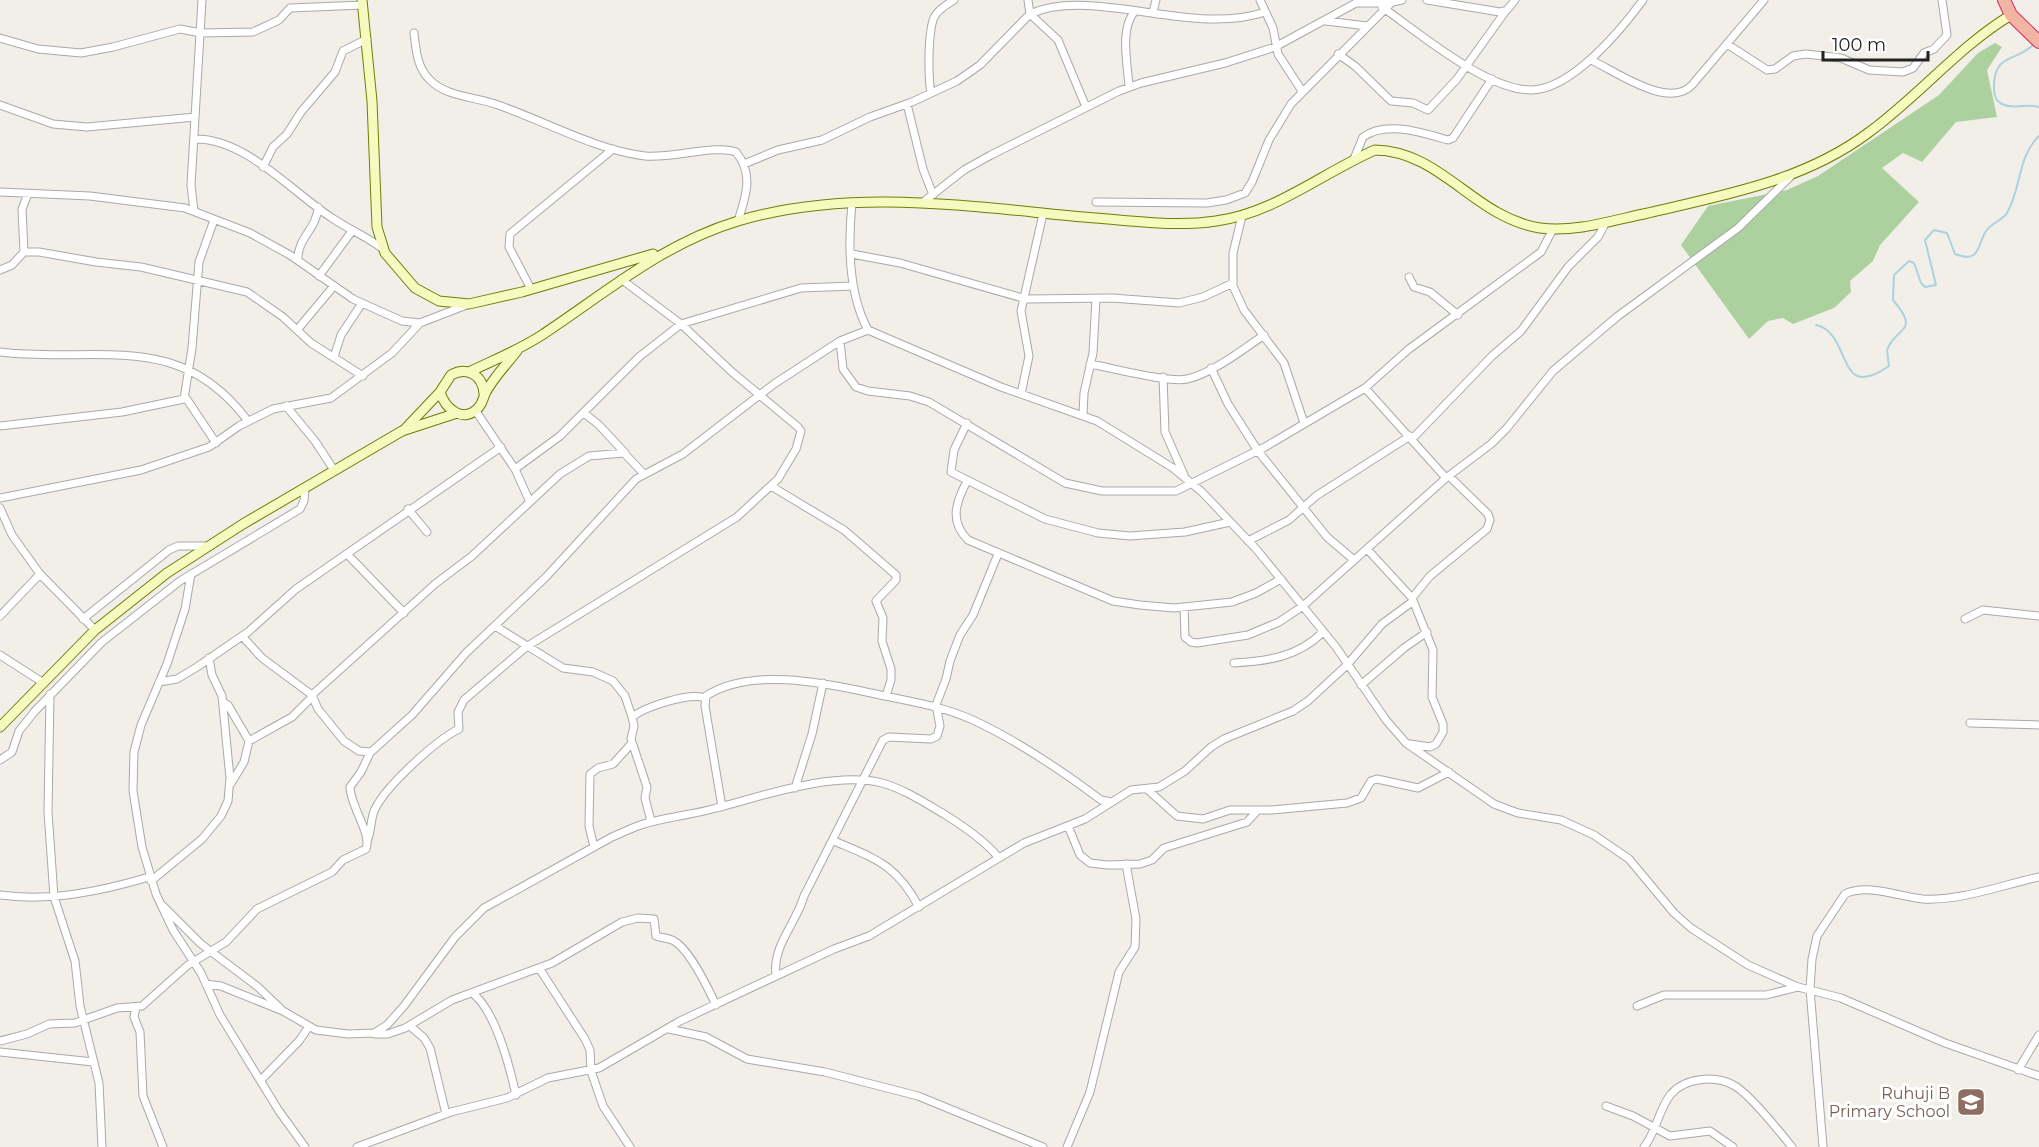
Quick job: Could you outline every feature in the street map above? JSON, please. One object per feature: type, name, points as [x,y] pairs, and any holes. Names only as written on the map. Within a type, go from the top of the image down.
[{"type":"highway","points":[[2004,0],[2011,15],[2027,33],[2039,42]]},
{"type":"main road","points":[[363,2],[372,101],[377,227],[384,249],[405,278],[427,296],[449,303],[469,304],[531,290],[664,251],[738,221],[819,206],[852,203],[922,203],[1180,223],[1242,216],[1319,180],[1354,159],[1375,150],[1406,155],[1428,165],[1489,210],[1513,221],[1553,229],[1606,222],[1748,189],[1793,174],[1844,150],[1922,90],[1975,40],[2011,15]]},
{"type":"main road","points":[[469,372],[517,350],[664,251]]},
{"type":"main road","points":[[0,727],[95,630],[167,573],[208,546],[402,431],[457,413],[466,414],[475,410],[484,394],[517,350]]},
{"type":"main road","points":[[402,431],[440,392],[451,375],[459,371],[469,372],[481,380],[484,394]]},
{"type":"main road","points":[[440,392],[445,404],[457,413]]},
{"type":"street","points":[[194,212],[191,185],[202,0]]},
{"type":"street","points":[[931,93],[928,72],[933,21],[940,10],[954,0]]},
{"type":"street","points":[[1028,0],[1030,14],[1056,35],[1086,107]]},
{"type":"street","points":[[1153,12],[1156,0]]},
{"type":"street","points":[[1260,0],[1273,28],[1275,47],[1302,91]]},
{"type":"street","points":[[1427,0],[1505,12]]},
{"type":"street","points":[[1338,54],[1355,66],[1388,100],[1413,103],[1426,110],[1467,66],[1515,0]]},
{"type":"street","points":[[1377,3],[1467,66],[1492,79],[1521,89],[1538,89],[1554,83],[1591,60],[1643,0]]},
{"type":"street","points":[[1591,60],[1640,84],[1677,95],[1688,89],[1764,0]]},
{"type":"street","points":[[1727,44],[1767,70],[1775,69],[1794,56],[1806,54],[1841,58],[1869,70],[1903,72],[1913,68],[1924,53],[1933,50],[1947,35],[1942,0]]},
{"type":"street","points":[[922,203],[964,170],[1130,87],[1225,63],[1275,47],[1362,1],[1377,3],[1397,1]]},
{"type":"street","points":[[1096,202],[1211,203],[1241,195],[1252,182],[1274,132],[1302,91],[1384,8],[1397,1]]},
{"type":"street","points":[[0,38],[38,49],[81,53],[113,47],[173,30],[201,33],[254,32],[279,20],[288,10],[297,7],[363,2]]},
{"type":"street","points":[[744,164],[778,150],[822,140],[870,117],[931,93],[972,71],[1030,14],[1044,9],[1070,5],[1104,6],[1214,20],[1265,12]]},
{"type":"street","points":[[1130,87],[1126,34],[1129,19],[1135,11]]},
{"type":"street","points":[[1326,21],[1367,26]]},
{"type":"street","points":[[414,33],[421,68],[430,80],[439,86],[498,105],[568,134],[613,149],[652,156],[732,150],[744,164],[748,178],[738,221]]},
{"type":"street","points":[[263,167],[273,147],[287,134],[301,112],[335,72],[343,51],[367,39]]},
{"type":"street","points":[[1354,159],[1363,137],[1379,130],[1413,131],[1453,138],[1492,79]]},
{"type":"street","points":[[907,104],[923,169],[933,195]]},
{"type":"street","points":[[0,105],[53,124],[87,127],[195,117]]},
{"type":"street","points":[[195,139],[213,140],[232,146],[352,231],[384,249]]},
{"type":"street","points":[[531,290],[509,247],[510,234],[613,149]]},
{"type":"street","points":[[1184,607],[1185,637],[1197,643],[1248,635],[1279,622],[1303,606],[1448,477],[1507,428],[1553,371],[1618,316],[1738,228],[1793,174]]},
{"type":"street","points":[[0,192],[90,196],[168,205],[194,212],[238,227],[298,260],[333,286],[362,303],[395,319],[420,323]]},
{"type":"street","points":[[0,270],[12,265],[24,252],[22,209],[28,194]]},
{"type":"street","points":[[852,203],[849,238],[853,286],[868,330]]},
{"type":"street","points":[[298,260],[300,244],[314,225],[318,207]]},
{"type":"street","points":[[1020,394],[1029,356],[1020,320],[1023,298],[1044,214]]},
{"type":"street","points":[[1242,216],[1233,253],[1233,283],[1244,310],[1284,363],[1304,423]]},
{"type":"street","points":[[213,220],[204,243],[197,280],[186,398],[216,443]]},
{"type":"street","points":[[1248,541],[1289,520],[1304,506],[1411,437],[1492,356],[1521,331],[1568,267],[1598,237],[1606,222]]},
{"type":"street","points":[[840,341],[843,369],[856,387],[868,392],[923,400],[967,423],[1065,483],[1084,489],[1169,492],[1194,484],[1258,451],[1365,388],[1409,349],[1541,252],[1553,229]]},
{"type":"street","points":[[319,276],[352,231]]},
{"type":"street","points":[[24,252],[39,252],[141,267],[248,292],[297,330],[311,344],[363,376]]},
{"type":"street","points":[[852,254],[900,263],[1023,298],[1179,303],[1203,297],[1233,283]]},
{"type":"street","points":[[1409,277],[1414,287],[1426,290],[1458,315]]},
{"type":"street","points":[[0,1041],[27,1034],[49,1024],[84,1020],[117,1008],[136,1007],[157,995],[194,961],[212,952],[238,931],[257,909],[332,872],[343,860],[366,849],[375,808],[435,742],[459,729],[458,712],[464,700],[528,645],[654,567],[719,530],[752,505],[771,486],[796,449],[801,431],[681,324],[621,279]]},
{"type":"street","points":[[297,330],[333,286]]},
{"type":"street","points":[[515,469],[552,443],[639,357],[681,324],[801,288],[853,286]]},
{"type":"street","points":[[1083,415],[1096,299]]},
{"type":"street","points":[[334,357],[341,335],[362,303]]},
{"type":"street","points":[[0,498],[141,470],[194,453],[216,443],[248,421],[286,406],[331,398],[392,353],[420,323],[469,304]]},
{"type":"street","points":[[368,840],[351,798],[350,787],[361,772],[370,753],[412,715],[466,652],[588,534],[620,495],[644,474],[683,454],[760,395],[840,341],[868,330],[1020,394],[1083,415],[1123,435],[1184,476],[1248,541],[1281,579],[1406,743],[1494,804],[1518,813],[1561,820],[1594,835],[1629,859],[1674,913],[1691,928],[1749,965],[1798,987]]},
{"type":"street","points":[[1090,364],[1121,372],[1188,379],[1230,358],[1264,334]]},
{"type":"street","points":[[0,352],[112,354],[157,359],[189,369],[223,393],[248,421]]},
{"type":"street","points":[[1211,368],[1228,404],[1258,451],[1327,537],[1354,560]]},
{"type":"street","points":[[1163,377],[1165,432],[1184,476]]},
{"type":"street","points":[[357,1147],[446,1114],[516,1095],[552,1077],[591,1071],[612,1062],[666,1029],[776,975],[869,936],[988,867],[998,857],[1040,836],[1068,826],[1131,790],[1148,790],[1159,787],[1185,771],[1211,747],[1224,739],[1293,711],[1319,693],[1382,624],[1412,600],[1430,576],[1480,536],[1490,524],[1488,514],[1448,477],[1365,388]]},
{"type":"street","points":[[0,426],[122,412],[159,403],[176,403],[186,398]]},
{"type":"street","points":[[286,406],[315,441],[334,470]]},
{"type":"street","points":[[475,410],[515,469],[529,500]]},
{"type":"street","points":[[584,413],[626,453],[644,474]]},
{"type":"street","points":[[967,423],[954,450],[950,470],[967,481],[1045,519],[1098,533],[1130,536],[1185,532],[1230,522]]},
{"type":"street","points":[[159,682],[177,679],[242,636],[296,589],[348,555],[408,509],[501,447]]},
{"type":"street","points":[[249,741],[292,717],[312,695],[435,584],[472,556],[529,500],[581,459],[626,453]]},
{"type":"street","points":[[967,481],[956,505],[958,525],[968,540],[1113,601],[1184,607],[1232,602],[1256,594],[1281,579]]},
{"type":"street","points":[[771,486],[844,530],[896,575],[892,585],[876,601],[883,618],[882,641],[891,669],[891,680],[886,696]]},
{"type":"street","points":[[0,760],[10,754],[19,731],[50,694],[102,642],[191,574],[300,509],[304,501],[305,488]]},
{"type":"street","points":[[0,508],[12,535],[40,574],[95,630]]},
{"type":"street","points":[[408,509],[427,532]]},
{"type":"street","points":[[83,619],[169,550],[178,546],[208,546]]},
{"type":"street","points":[[1367,549],[1412,600],[1427,632],[1434,658],[1433,700],[1442,717],[1443,732],[1436,744],[1430,747],[1406,743]]},
{"type":"street","points":[[776,975],[776,956],[794,916],[802,905],[804,896],[885,738],[936,737],[940,726],[936,705],[957,642],[973,615],[998,554]]},
{"type":"street","points":[[348,555],[404,613]]},
{"type":"street","points":[[0,616],[40,574]]},
{"type":"street","points":[[191,574],[185,609],[141,725],[134,752],[132,774],[135,806],[150,879],[161,905],[194,961],[220,1016],[279,1111],[305,1147]]},
{"type":"street","points":[[1965,619],[1979,610],[2039,616]]},
{"type":"street","points":[[495,626],[563,668],[593,672],[614,681],[625,696],[632,717],[632,743],[647,787],[645,798],[651,821]]},
{"type":"street","points":[[1234,663],[1289,655],[1312,643],[1323,632]]},
{"type":"street","points":[[1361,685],[1404,648],[1427,632]]},
{"type":"street","points":[[242,636],[262,658],[312,695],[318,709],[344,741],[359,751],[370,753]]},
{"type":"street","points":[[0,655],[42,682]]},
{"type":"street","points":[[0,895],[54,897],[113,888],[150,879],[201,839],[221,816],[228,801],[230,786],[223,702],[208,658]]},
{"type":"street","points":[[632,717],[668,702],[697,697],[705,698],[716,691],[747,684],[795,680],[823,683],[936,705],[993,730],[1042,759],[1101,800],[1111,802]]},
{"type":"street","points":[[795,788],[812,734],[823,683]]},
{"type":"street","points":[[50,694],[48,812],[54,897],[75,961],[84,1020],[100,1089],[102,1147]]},
{"type":"street","points":[[705,698],[722,807]]},
{"type":"street","points":[[223,702],[228,705],[249,741],[244,762],[230,786]]},
{"type":"street","points":[[1970,723],[2039,725]]},
{"type":"street","points":[[594,847],[588,822],[589,777],[598,768],[613,764],[632,743]]},
{"type":"street","points":[[1148,790],[1168,810],[1182,817],[1203,819],[1230,810],[1347,803],[1361,798],[1371,781],[1377,779],[1418,788],[1449,772]]},
{"type":"street","points":[[374,1033],[387,1025],[404,1006],[448,946],[479,912],[499,898],[594,847],[651,821],[722,807],[762,794],[862,780],[892,786],[934,808],[998,857]]},
{"type":"street","points":[[1068,826],[1075,846],[1086,860],[1097,865],[1126,864],[1147,862],[1164,848],[1247,822],[1258,810]]},
{"type":"street","points":[[834,841],[884,862],[912,894],[919,907]]},
{"type":"street","points":[[1067,1147],[1090,1092],[1119,972],[1136,947],[1134,903],[1126,864]]},
{"type":"street","points":[[1823,1147],[1810,988],[1817,936],[1845,894],[1852,891],[1938,898],[2039,878]]},
{"type":"street","points":[[161,905],[212,952],[258,987],[283,1011],[309,1028],[348,1034],[388,1034],[410,1026],[447,1002],[539,968],[622,922],[652,918],[656,923],[656,936],[674,940],[680,945],[696,967],[716,1005]]},
{"type":"street","points":[[539,968],[556,990],[569,1017],[589,1045],[591,1071],[603,1106],[630,1147]]},
{"type":"street","points":[[206,984],[221,986],[283,1011]]},
{"type":"street","points":[[1637,1006],[1664,995],[1766,995],[1798,987],[1810,988],[1841,998],[1915,1031],[2039,1077]]},
{"type":"street","points":[[472,993],[479,999],[495,1030],[516,1095]]},
{"type":"street","points":[[136,1007],[134,1017],[140,1032],[142,1096],[163,1147]]},
{"type":"street","points":[[410,1026],[424,1038],[430,1048],[446,1114]]},
{"type":"street","points":[[261,1080],[309,1028]]},
{"type":"street","points":[[666,1029],[691,1032],[747,1059],[836,1074],[918,1096],[1043,1147]]},
{"type":"street","points":[[2018,1070],[2039,1035]]},
{"type":"street","points":[[0,1052],[93,1062]]},
{"type":"street","points":[[1644,1147],[1656,1130],[1664,1106],[1678,1088],[1698,1080],[1714,1080],[1740,1089],[1792,1147]]},
{"type":"street","points":[[1605,1106],[1633,1116],[1656,1130],[1680,1137],[1710,1131],[1733,1147]]},
{"type":"green space","points":[[1995,43],[2002,47],[1987,70],[1997,117],[1956,122],[1922,162],[1903,153],[1882,168],[1919,202],[1880,245],[1873,261],[1850,281],[1851,292],[1834,308],[1793,324],[1783,318],[1768,321],[1749,339],[1681,245],[1708,206],[1787,190],[1818,176],[1939,95],[1978,53]]},
{"type":"waterway","points":[[2034,44],[2001,64],[1997,69],[1994,91],[1998,101],[2007,106],[2039,107]]},
{"type":"waterway","points":[[1816,325],[1828,331],[1852,372],[1860,377],[1872,375],[1889,366],[1887,350],[1906,324],[1905,318],[1893,300],[1894,275],[1909,261],[1914,263],[1921,283],[1925,287],[1936,285],[1925,240],[1934,230],[1947,233],[1955,254],[1970,257],[1974,255],[1988,228],[2007,213],[2027,153],[2039,136]]},
{"type":"place","name":"Ruhuji B Primary School","points":[[1971,1102]]}]
